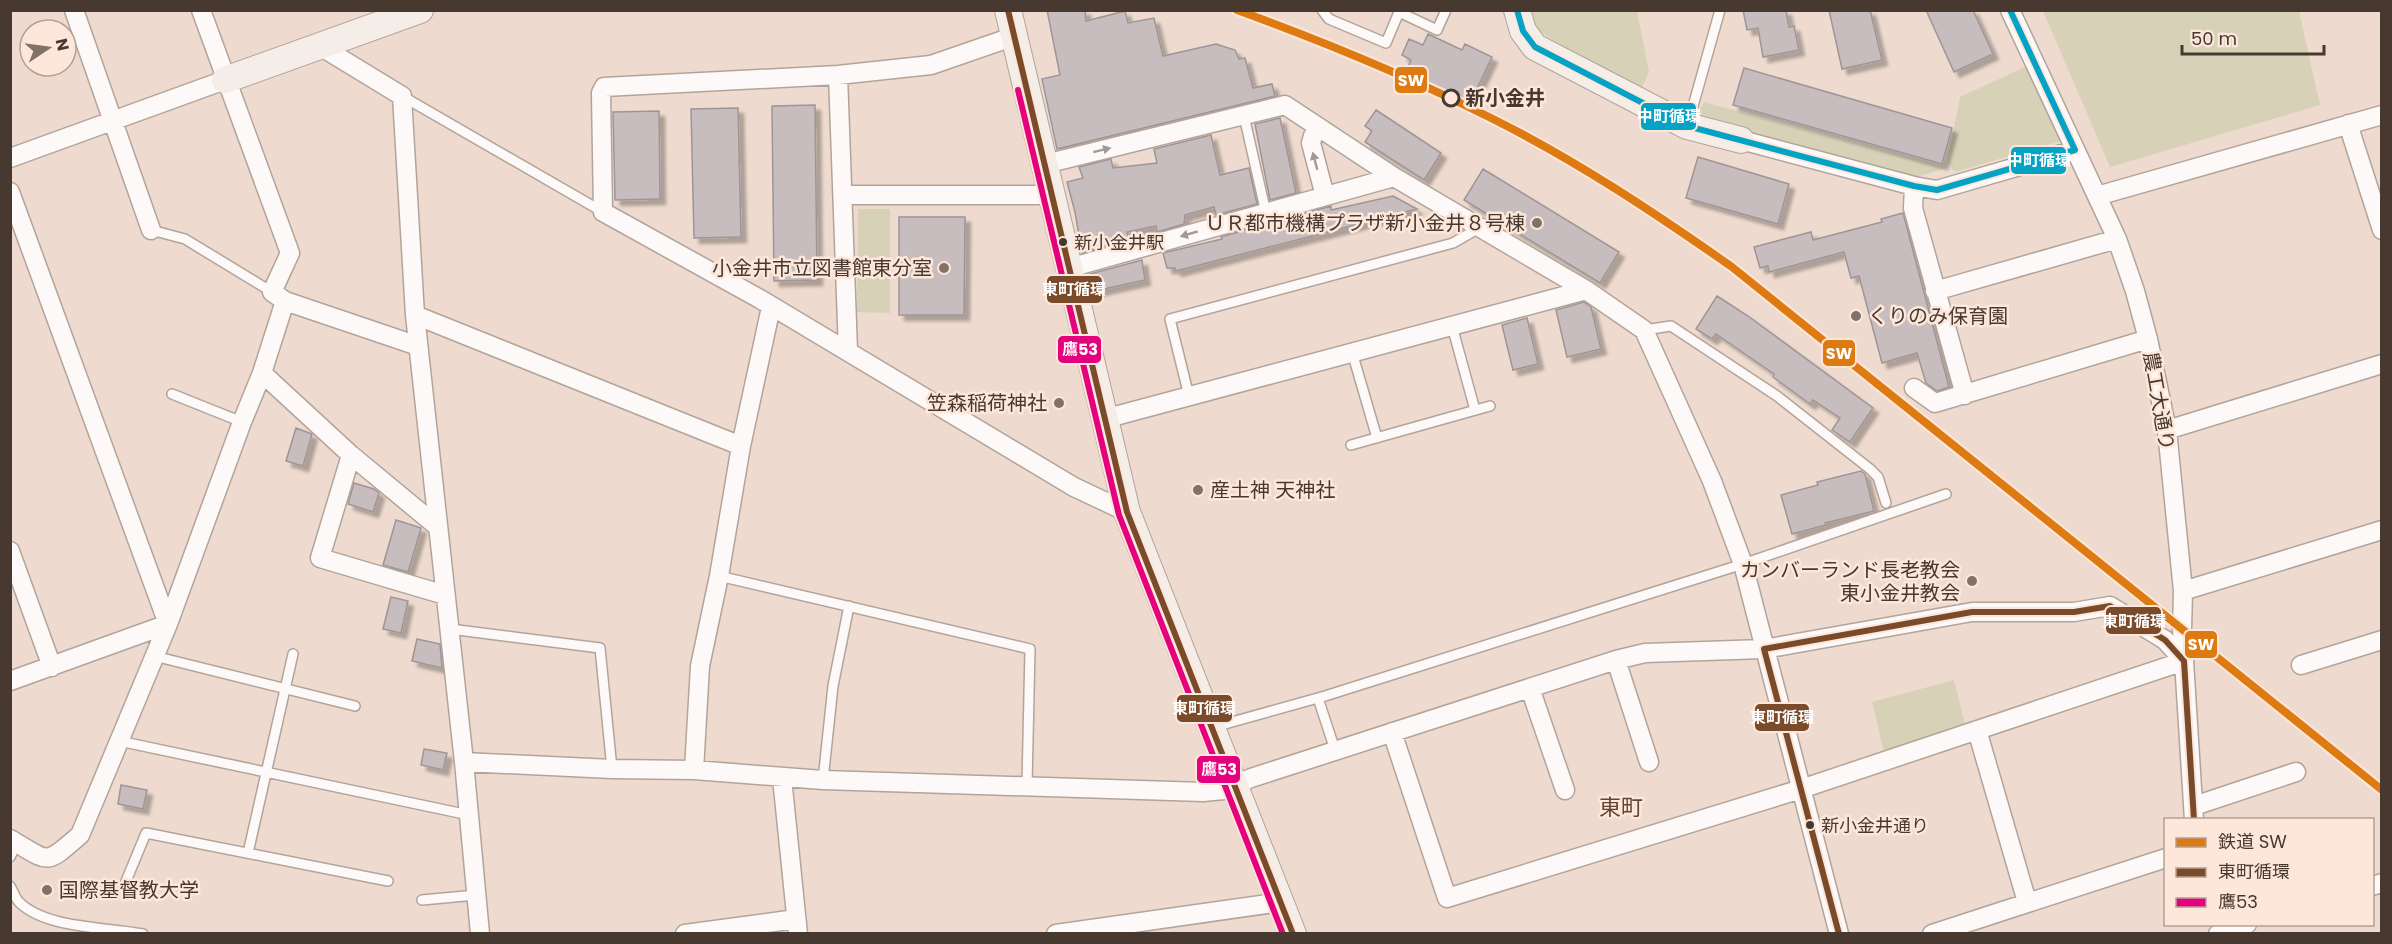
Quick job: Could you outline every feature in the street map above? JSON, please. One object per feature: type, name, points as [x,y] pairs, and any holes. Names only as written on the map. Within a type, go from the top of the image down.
[{"type":"main road","points":[[225,81],[420,10]]},
{"type":"main road","points":[[1008,10],[1127,512],[1293,933]]},
{"type":"main road","points":[[1517,10],[1523,31],[1535,47],[1687,126],[1741,140]]},
{"type":"street","points":[[74,10],[151,230]]},
{"type":"street","points":[[13,846],[44,859],[53,858],[80,835],[168,624],[262,373],[290,253],[225,81],[201,10]]},
{"type":"street","name":"農工大通り","points":[[2010,10],[2117,239],[2148,339],[2167,430],[2183,591],[2184,661],[2194,812]]},
{"type":"street","points":[[1015,36],[931,65],[838,75],[604,87],[602,93],[603,212],[848,351],[1074,488],[1127,512]]},
{"type":"street","points":[[320,46],[402,96],[415,315],[464,762],[480,933]]},
{"type":"street","points":[[838,75],[848,351]]},
{"type":"street","points":[[10,158],[225,81]]},
{"type":"street","points":[[1045,164],[1284,105],[1394,177],[1586,290],[1644,330],[1712,481],[1743,564],[1839,933]]},
{"type":"street","points":[[2097,196],[2382,115]]},
{"type":"street","points":[[2348,124],[2382,230]]},
{"type":"street","points":[[1320,129],[1313,136],[1311,143],[1325,196]]},
{"type":"street","points":[[1741,140],[1914,186],[1937,190],[2075,150]]},
{"type":"street","points":[[1069,268],[1394,177]]},
{"type":"street","points":[[1914,186],[1913,208],[1965,395]]},
{"type":"street","points":[[10,192],[168,624]]},
{"type":"street","points":[[843,195],[1052,195]]},
{"type":"street","points":[[1935,291],[2117,239]]},
{"type":"street","points":[[1104,419],[1586,290]]},
{"type":"street","points":[[279,296],[418,346]]},
{"type":"street","points":[[694,770],[700,666],[719,576],[741,446],[771,307]]},
{"type":"street","points":[[415,315],[741,446]]},
{"type":"street","points":[[1914,388],[1935,403],[2148,339]]},
{"type":"street","points":[[2167,430],[2382,364]]},
{"type":"street","points":[[262,373],[351,455],[438,527]]},
{"type":"street","points":[[351,455],[320,558],[446,595]]},
{"type":"street","points":[[2183,591],[2382,530]]},
{"type":"street","points":[[10,550],[52,667]]},
{"type":"street","points":[[464,762],[612,770],[694,770],[822,780],[1203,792],[1224,790],[1335,750],[1616,660],[1645,653],[1764,649],[1972,612],[2074,612],[2110,606],[2165,639],[2184,661],[1801,789],[1448,898],[1392,732]]},
{"type":"street","points":[[10,681],[168,624]]},
{"type":"street","points":[[2301,665],[2382,640]]},
{"type":"street","points":[[1616,660],[1649,762]]},
{"type":"street","points":[[1530,688],[1564,790]]},
{"type":"street","points":[[1977,730],[2027,902]]},
{"type":"street","points":[[2194,812],[2296,772]]},
{"type":"street","points":[[685,933],[797,926],[782,778]]},
{"type":"street","points":[[1932,933],[2164,859]]},
{"type":"street","points":[[1056,933],[1281,902]]},
{"type":"street","points":[[2218,933],[2241,926]]},
{"type":"lane","points":[[1322,10],[1329,19],[1386,43],[1398,11],[1437,30],[1446,10]]},
{"type":"lane","points":[[1687,126],[1720,10]]},
{"type":"lane","points":[[402,96],[603,212]]},
{"type":"lane","points":[[1244,116],[1266,213]]},
{"type":"lane","points":[[1189,396],[1170,319],[1453,243],[1479,228]]},
{"type":"lane","points":[[151,230],[185,240],[279,296]]},
{"type":"lane","points":[[1452,326],[1475,410]]},
{"type":"lane","points":[[1644,330],[1671,326],[1777,396],[1870,469],[1878,477],[1886,503]]},
{"type":"lane","points":[[1352,352],[1377,438]]},
{"type":"lane","points":[[172,394],[242,422]]},
{"type":"lane","points":[[1351,445],[1490,406]]},
{"type":"lane","points":[[1213,727],[1318,698],[1743,564],[1946,494]]},
{"type":"lane","points":[[719,576],[1030,650],[1027,785]]},
{"type":"lane","points":[[822,780],[833,686],[849,606]]},
{"type":"lane","points":[[450,629],[600,648],[612,770]]},
{"type":"lane","points":[[248,853],[293,654]]},
{"type":"lane","points":[[154,656],[355,706]]},
{"type":"lane","points":[[1318,698],[1335,750]]},
{"type":"lane","points":[[118,740],[469,815]]},
{"type":"lane","points":[[124,886],[146,833],[388,881]]},
{"type":"lane","points":[[10,886],[18,900],[31,911],[64,923],[143,933]]},
{"type":"lane","points":[[422,900],[476,895]]},
{"type":"shaded area","points":[[1531,11],[1637,11],[1649,72],[1640,92],[1539,31],[1534,24]]},
{"type":"shaded area","points":[[2043,11],[2299,11],[2320,105],[2110,167]]},
{"type":"shaded area","points":[[2027,66],[2061,141],[1955,172],[1947,163],[1960,97]]},
{"type":"shaded area","points":[[1704,102],[1946,168],[1910,179],[1743,134],[1698,114]]},
{"type":"shaded area","points":[[858,209],[890,209],[890,313],[857,312]]},
{"type":"shaded area","points":[[1954,680],[1965,725],[1884,752],[1872,702]]},
{"type":"building","points":[[1047,10],[1085,10],[1086,21],[1125,11],[1128,23],[1154,18],[1163,56],[1216,44],[1235,50],[1239,59],[1245,58],[1253,88],[1272,84],[1275,96],[1057,149],[1042,79],[1060,75]]},
{"type":"building","points":[[1743,10],[1786,10],[1789,27],[1794,26],[1799,50],[1763,57],[1758,28],[1747,30]]},
{"type":"building","points":[[1829,10],[1870,10],[1882,60],[1842,69]]},
{"type":"building","points":[[1926,10],[1973,10],[1993,54],[1954,72]]},
{"type":"building","points":[[1428,34],[1462,50],[1465,44],[1492,57],[1470,103],[1424,81],[1426,79],[1407,69],[1411,60],[1402,55],[1409,39],[1423,45]]},
{"type":"building","points":[[1744,68],[1952,128],[1942,164],[1733,105]]},
{"type":"building","points":[[815,105],[817,280],[774,281],[772,106]]},
{"type":"building","points":[[738,108],[741,237],[694,238],[691,109]]},
{"type":"building","points":[[1376,110],[1441,153],[1424,180],[1365,142],[1372,131],[1365,126]]},
{"type":"building","points":[[659,111],[660,199],[615,200],[613,112]]},
{"type":"building","points":[[1280,118],[1296,193],[1270,200],[1255,124]]},
{"type":"building","points":[[1211,135],[1220,175],[1249,168],[1257,204],[1216,215],[1214,207],[1185,215],[1184,224],[1157,232],[1156,226],[1127,232],[1129,239],[1082,253],[1067,182],[1083,178],[1079,167],[1111,159],[1113,168],[1157,163],[1154,149]]},
{"type":"building","points":[[1698,157],[1789,184],[1778,224],[1686,198]]},
{"type":"building","name":"ＵＲ都市機構プラザ新小金井８号棟","points":[[1483,169],[1619,252],[1600,283],[1464,200]]},
{"type":"building","points":[[1393,196],[1417,209],[1176,271],[1175,268],[1167,268],[1163,253],[1222,239],[1221,237],[1331,206],[1331,210]]},
{"type":"building","points":[[1903,213],[1949,387],[1937,391],[1926,383],[1917,353],[1882,363],[1859,276],[1851,278],[1844,252],[1769,272],[1768,266],[1760,268],[1754,247],[1811,232],[1813,240],[1882,222],[1881,219]]},
{"type":"building","points":[[899,217],[965,217],[964,315],[899,315]]},
{"type":"building","points":[[1142,260],[1145,280],[1090,292],[1086,275]]},
{"type":"building","points":[[1717,296],[1748,316],[1873,408],[1850,442],[1832,430],[1840,418],[1813,400],[1810,404],[1773,377],[1774,374],[1716,334],[1712,339],[1696,329]]},
{"type":"building","points":[[1584,302],[1591,307],[1601,349],[1567,357],[1556,310]]},
{"type":"building","points":[[1527,318],[1538,364],[1513,370],[1502,325]]},
{"type":"building","points":[[296,428],[312,434],[303,466],[286,461]]},
{"type":"building","points":[[1861,471],[1865,474],[1874,511],[1792,534],[1781,495],[1818,485],[1817,482]]},
{"type":"building","points":[[354,483],[374,489],[379,493],[373,512],[348,504]]},
{"type":"building","points":[[396,520],[421,528],[408,572],[383,565]]},
{"type":"building","points":[[391,597],[408,601],[401,633],[383,629]]},
{"type":"building","points":[[417,639],[440,644],[442,668],[412,661]]},
{"type":"building","points":[[424,749],[447,753],[443,770],[421,765]]},
{"type":"building","points":[[121,785],[147,790],[143,809],[118,804]]},
{"type":"rail line","name":"SW","points":[[1237,10],[1367,61],[1493,119],[1585,170],[1674,227],[1732,267],[2382,790]]},
{"type":"transit line","name":"東町循環","points":[[1008,10],[1127,512],[1293,934]]},
{"type":"transit line","name":"中町循環","points":[[1517,10],[1523,31],[1535,47],[1687,126],[1914,186],[1937,190],[2075,150],[2010,10]]},
{"type":"transit line","name":"鷹53","points":[[1018,90],[1119,515],[1283,934]]},
{"type":"transit line","name":"東町循環","points":[[1839,934],[1764,649],[1972,612],[2074,612],[2110,606],[2165,640],[2184,661],[2194,818]]},
{"type":"place","name":"新小金井","points":[[1451,98]]},
{"type":"place","name":"ＵＲ都市機構プラザ新小金井８号棟","points":[[1537,223]]},
{"type":"place","name":"新小金井駅","points":[[1063,242]]},
{"type":"place","name":"小金井市立図書館東分室","points":[[944,268]]},
{"type":"place","name":"くりのみ保育園","points":[[1856,316]]},
{"type":"place","name":"笠森稲荷神社","points":[[1059,403]]},
{"type":"place","name":"産土神 天神社","points":[[1198,490]]},
{"type":"place","name":"カンバーランド長老教会 東小金井教会","points":[[1972,581]]},
{"type":"place","name":"新小金井通り","points":[[1810,825]]},
{"type":"place","name":"国際基督教大学","points":[[47,890]]},
{"type":"district","name":"東町","points":[[1621,807]]}]
